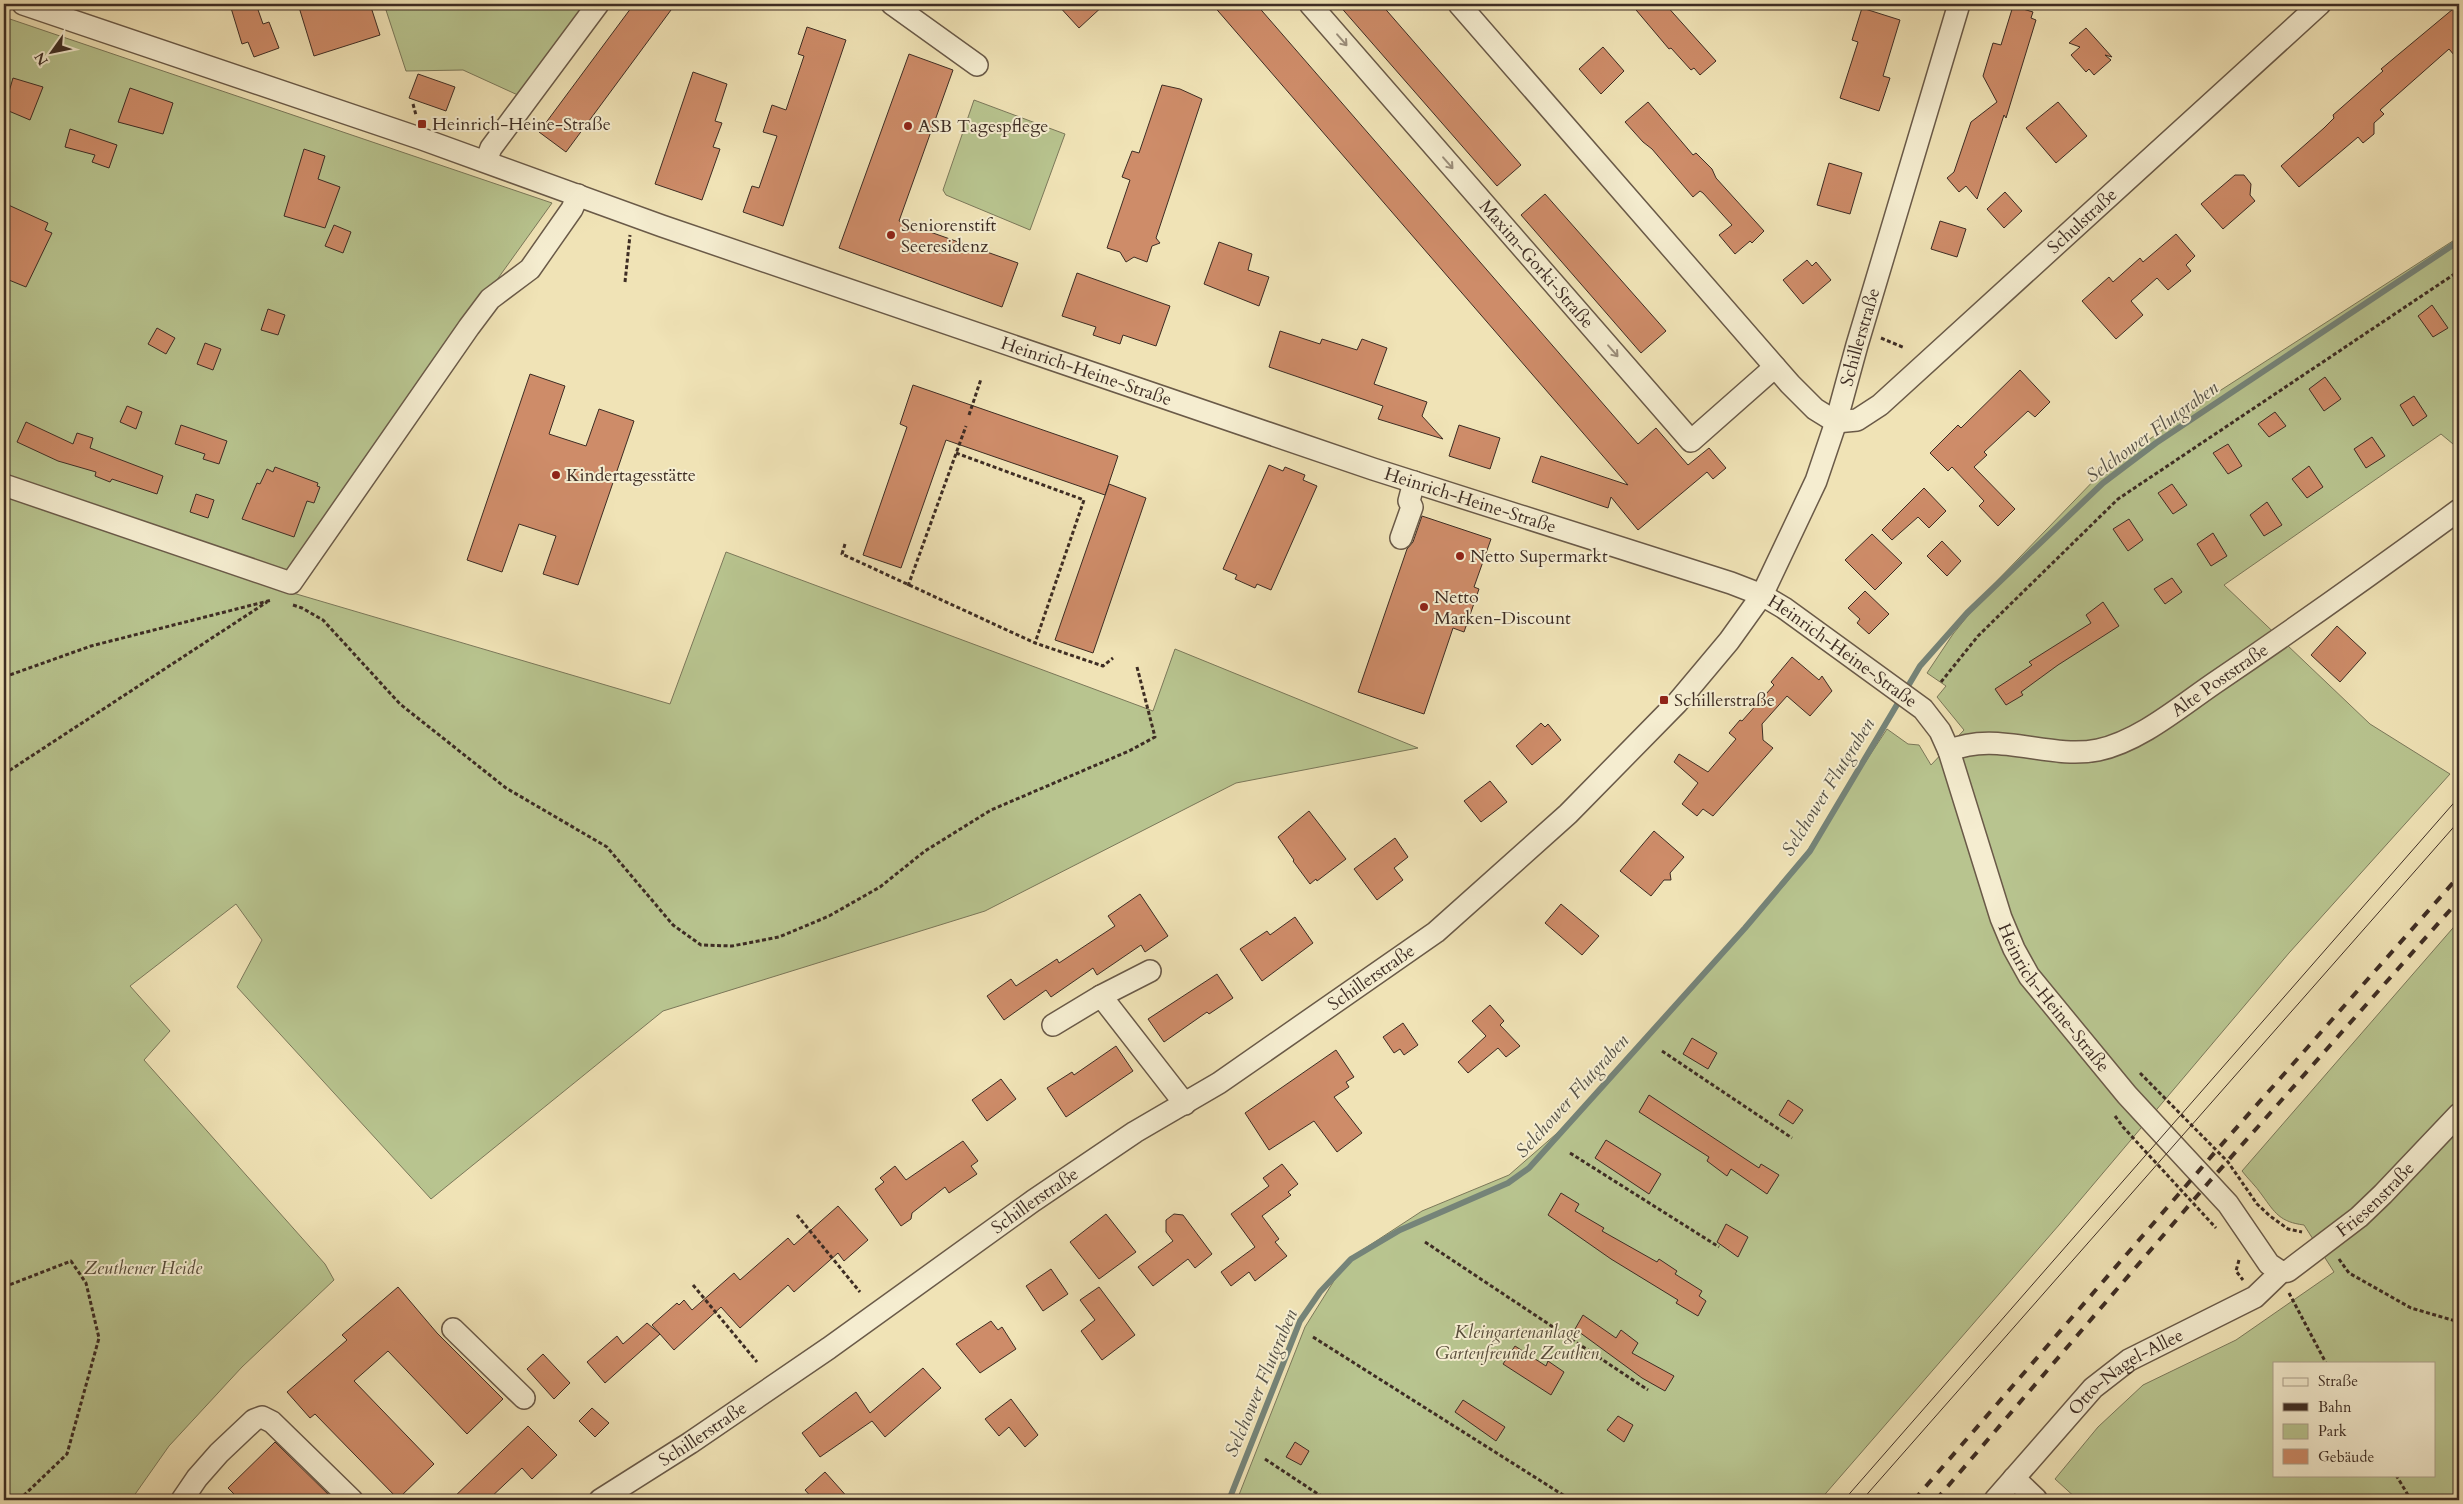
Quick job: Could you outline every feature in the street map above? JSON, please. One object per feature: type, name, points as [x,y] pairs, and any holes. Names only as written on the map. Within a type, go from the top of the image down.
[{"type":"street","name":"Heinrich-Heine-Straße","points":[[24,4],[486,161],[753,257],[1414,482],[1731,583],[1762,595],[1923,708],[1940,731],[1949,751],[2001,918],[2014,949],[2029,976],[2127,1095],[2228,1204],[2269,1264],[2281,1272]]},
{"type":"street","points":[[486,161],[491,148],[598,4]]},
{"type":"street","points":[[892,4],[978,65]]},
{"type":"street","name":"Maxim-Gorki-Straße","points":[[1310,4],[1691,441],[1775,367]]},
{"type":"street","points":[[1459,4],[1775,367],[1816,409],[1836,422]]},
{"type":"street","name":"Schillerstraße","points":[[600,1500],[661,1462],[821,1353],[1033,1201],[1134,1132],[1219,1083],[1436,932],[1568,814],[1656,725],[1712,661],[1762,595],[1816,481],[1836,422],[1856,345],[1959,4]]},
{"type":"street","name":"Schulstraße","points":[[1836,422],[1857,420],[1880,405],[2320,4]]},
{"type":"street","points":[[4,485],[289,594],[319,543],[469,327],[490,299],[530,269],[572,209],[578,195]]},
{"type":"street","points":[[1401,538],[1412,508],[1409,501],[1414,482]]},
{"type":"street","name":"Alte Poststraße","points":[[1949,751],[1964,744],[1983,742],[2060,750],[2098,750],[2140,734],[2343,595],[2459,510]]},
{"type":"street","points":[[1053,1025],[1101,996],[1150,971]]},
{"type":"street","points":[[1101,996],[1184,1104]]},
{"type":"street","name":"Friesenstraße","points":[[2281,1272],[2288,1271],[2383,1194],[2459,1114]]},
{"type":"street","name":"Otto-Nagel-Allee","points":[[1995,1500],[2093,1388],[2110,1373],[2129,1360],[2256,1296],[2281,1272]]},
{"type":"street","points":[[453,1329],[524,1398]]},
{"type":"street","points":[[182,1500],[197,1478],[219,1454],[254,1420],[262,1418],[272,1422],[352,1500]]},
{"type":"street","points":[[2014,1478],[2036,1498]]},
{"type":"path","points":[[625,282],[630,229]]},
{"type":"path","points":[[1941,682],[1978,636],[2118,499],[2459,271]]},
{"type":"path","points":[[1881,338],[1905,348]]},
{"type":"path","points":[[969,415],[981,379]]},
{"type":"path","points":[[908,586],[966,426]]},
{"type":"path","points":[[956,453],[1084,500],[1035,643]]},
{"type":"path","points":[[845,544],[842,554],[1035,643],[1103,666],[1113,658]]},
{"type":"path","points":[[4,677],[91,646],[289,594],[302,608],[323,620],[400,704],[506,788],[607,847],[674,925],[701,945],[732,946],[778,937],[829,916],[880,886],[925,851],[991,810],[1129,751],[1155,737],[1137,667]]},
{"type":"path","points":[[4,774],[270,600],[278,602]]},
{"type":"path","points":[[1662,1051],[1792,1138]]},
{"type":"path","points":[[2135,1069],[2228,1162],[2257,1204],[2270,1216],[2288,1229],[2302,1232],[2317,1229],[2327,1241]]},
{"type":"path","points":[[1570,1153],[1719,1247]]},
{"type":"path","points":[[797,1215],[860,1292]]},
{"type":"path","points":[[1425,1242],[1648,1390]]},
{"type":"path","points":[[2340,1259],[2349,1273],[2411,1308],[2459,1322]]},
{"type":"path","points":[[4,1287],[71,1260],[86,1283],[99,1338],[67,1454],[19,1500]]},
{"type":"path","points":[[693,1285],[757,1362]]},
{"type":"path","points":[[2290,1296],[2325,1362]]},
{"type":"path","points":[[1313,1337],[1571,1500]]},
{"type":"path","points":[[1265,1459],[1327,1500]]},
{"type":"path","points":[[2397,1476],[2411,1500]]},
{"type":"green space","points":[[384,4],[587,4],[520,96],[463,70],[406,71]]},
{"type":"green space","name":"Zeuthener Heide","points":[[4,17],[552,203],[276,588],[670,704],[726,552],[1153,711],[1175,649],[1418,748],[1236,783],[985,911],[663,1011],[431,1199],[237,987],[262,940],[236,904],[130,986],[170,1031],[144,1060],[325,1264],[334,1280],[242,1367],[169,1446],[131,1500],[4,1500]]},
{"type":"green space","points":[[974,100],[1065,134],[1030,230],[946,195],[943,190]]},
{"type":"green space","name":"Kleingartenanlage Gartenfreunde Zeuthen","points":[[2459,237],[2459,449],[2441,434],[2224,585],[2370,724],[2450,774],[2289,953],[2059,1225],[1820,1500],[1237,1500],[1305,1327],[1347,1260],[1422,1211],[1509,1175],[1571,1121],[1787,882],[1887,729],[1908,744],[1919,745],[1931,765],[1964,730],[1937,697],[1946,686],[1927,673],[1953,634],[1992,586],[2101,473],[2207,399]]},
{"type":"green space","points":[[2459,921],[2459,1500],[2078,1500],[2055,1479],[2098,1427],[2143,1385],[2236,1340],[2334,1272],[2304,1225],[2289,1222],[2279,1216],[2242,1171]]},
{"type":"building","points":[[242,4],[256,4],[263,24],[269,22],[279,48],[254,57],[248,42],[242,44],[231,8]]},
{"type":"building","points":[[298,4],[370,4],[380,35],[314,56]]},
{"type":"building","points":[[634,4],[662,4],[671,10],[566,152],[539,132]]},
{"type":"building","points":[[1057,4],[1105,4],[1079,28]]},
{"type":"building","points":[[1212,4],[1256,4],[1638,444],[1656,428],[1688,465],[1709,448],[1726,468],[1713,479],[1707,472],[1638,530],[1611,497],[1608,508],[1532,482],[1541,456],[1628,485]]},
{"type":"building","points":[[1338,4],[1381,4],[1521,165],[1497,186]]},
{"type":"building","points":[[1631,4],[1665,4],[1716,61],[1700,75],[1694,68],[1691,70],[1671,48],[1669,49]]},
{"type":"building","points":[[2459,4],[2459,61],[2449,49],[2380,110],[2384,114],[2374,123],[2374,134],[2363,143],[2358,137],[2299,187],[2281,166],[2324,128],[2334,118],[2333,115],[2383,71],[2381,69]]},
{"type":"building","points":[[2013,6],[2033,12],[2031,18],[2036,20],[2006,118],[2004,115],[1977,199],[1966,186],[1959,192],[1947,178],[1954,172],[1971,122],[1997,102],[1983,76],[1993,43],[2001,45]]},
{"type":"building","points":[[1862,8],[1900,20],[1883,76],[1890,78],[1879,111],[1840,98],[1858,42],[1852,40]]},
{"type":"building","points":[[807,27],[846,40],[783,226],[743,212],[752,186],[759,188],[777,136],[763,132],[772,105],[786,110],[804,56],[798,54]]},
{"type":"building","points":[[2086,28],[2112,57],[2105,55],[2111,60],[2094,75],[2089,69],[2086,72],[2071,55],[2080,47],[2069,43]]},
{"type":"building","points":[[1603,47],[1624,71],[1601,94],[1579,69]]},
{"type":"building","points":[[909,54],[953,70],[899,221],[1018,263],[1002,307],[839,248]]},
{"type":"building","points":[[693,72],[727,84],[715,121],[722,123],[713,147],[720,149],[702,200],[655,184]]},
{"type":"building","points":[[418,74],[455,87],[446,111],[409,98]]},
{"type":"building","points":[[13,78],[43,87],[30,120],[4,109]]},
{"type":"building","points":[[1162,85],[1180,89],[1202,99],[1156,238],[1160,243],[1152,246],[1147,262],[1134,257],[1126,262],[1120,252],[1107,248],[1130,180],[1122,177],[1132,151],[1139,153]]},
{"type":"building","points":[[130,88],[173,103],[163,134],[118,122]]},
{"type":"building","points":[[1648,102],[1693,155],[1696,153],[1712,169],[1716,178],[1764,231],[1752,243],[1750,241],[1735,254],[1719,235],[1732,225],[1703,193],[1700,191],[1693,197],[1652,149],[1625,122]]},
{"type":"building","points":[[2058,102],[2087,136],[2056,163],[2026,128]]},
{"type":"building","points":[[70,129],[117,145],[109,168],[92,162],[95,155],[65,147]]},
{"type":"building","points":[[304,149],[325,156],[318,179],[340,187],[325,228],[284,216]]},
{"type":"building","points":[[1829,163],[1862,173],[1850,214],[1817,205]]},
{"type":"building","points":[[2235,175],[2244,175],[2251,184],[2250,195],[2255,201],[2223,229],[2201,204]]},
{"type":"building","points":[[2005,192],[2022,211],[2004,228],[1987,209]]},
{"type":"building","points":[[1545,194],[1666,331],[1641,353],[1521,215]]},
{"type":"building","points":[[4,203],[48,223],[45,230],[52,233],[26,287],[4,278]]},
{"type":"building","points":[[1940,221],[1966,229],[1957,257],[1931,249]]},
{"type":"building","points":[[334,225],[351,232],[343,253],[325,246]]},
{"type":"building","points":[[2176,234],[2195,256],[2186,265],[2191,271],[2168,290],[2157,278],[2131,301],[2143,315],[2116,339],[2082,301],[2109,277],[2113,282],[2140,258],[2143,262]]},
{"type":"building","points":[[1219,242],[1252,254],[1248,270],[1269,277],[1259,306],[1204,284]]},
{"type":"building","points":[[1807,260],[1812,266],[1816,262],[1831,280],[1803,304],[1783,280]]},
{"type":"building","points":[[1077,273],[1170,306],[1156,346],[1123,335],[1120,344],[1093,335],[1096,327],[1062,316]]},
{"type":"building","points":[[2432,305],[2448,328],[2433,337],[2418,316]]},
{"type":"building","points":[[268,309],[285,315],[278,335],[261,330]]},
{"type":"building","points":[[157,328],[175,338],[166,354],[148,344]]},
{"type":"building","points":[[1280,331],[1320,344],[1322,339],[1357,350],[1362,339],[1387,348],[1374,384],[1427,402],[1422,416],[1443,439],[1378,419],[1383,406],[1269,367]]},
{"type":"building","points":[[205,343],[221,349],[213,370],[197,364]]},
{"type":"building","points":[[2020,370],[2050,402],[2035,417],[2028,411],[1984,452],[1987,455],[1974,467],[2015,509],[1998,526],[1979,506],[1984,501],[1952,467],[1948,471],[1930,453],[1958,425],[1961,428]]},
{"type":"building","name":"Kindertagesstätte","points":[[530,374],[565,386],[549,434],[586,446],[599,409],[634,421],[578,585],[543,574],[556,536],[519,524],[502,572],[467,560]]},
{"type":"building","points":[[2325,377],[2341,399],[2324,411],[2309,389]]},
{"type":"building","points":[[913,385],[1118,456],[1105,495],[946,440],[901,568],[863,555],[907,427],[900,424]]},
{"type":"building","points":[[2414,396],[2427,416],[2413,426],[2400,405]]},
{"type":"building","points":[[127,406],[142,412],[136,429],[120,422]]},
{"type":"building","points":[[2275,412],[2286,426],[2269,437],[2258,424]]},
{"type":"building","points":[[26,422],[73,444],[77,433],[93,438],[90,448],[163,476],[157,494],[112,479],[110,482],[95,476],[96,472],[58,461],[17,442]]},
{"type":"building","points":[[181,425],[227,441],[219,464],[203,459],[205,454],[175,444]]},
{"type":"building","points":[[1459,425],[1500,438],[1490,469],[1449,456]]},
{"type":"building","points":[[2372,437],[2385,456],[2366,468],[2354,449]]},
{"type":"building","points":[[2228,444],[2242,466],[2228,474],[2213,453]]},
{"type":"building","points":[[1269,465],[1283,471],[1285,467],[1305,475],[1303,480],[1317,486],[1271,590],[1257,584],[1255,588],[1235,579],[1237,575],[1223,569]]},
{"type":"building","points":[[2309,466],[2323,487],[2307,498],[2292,479]]},
{"type":"building","points":[[275,467],[318,483],[317,486],[320,487],[314,503],[307,501],[294,537],[242,519],[257,483],[260,484],[267,469],[273,472]]},
{"type":"building","points":[[1109,484],[1146,498],[1093,653],[1055,640]]},
{"type":"building","points":[[2172,484],[2187,505],[2173,514],[2158,493]]},
{"type":"building","points":[[1924,488],[1946,511],[1929,528],[1918,517],[1892,540],[1882,530]]},
{"type":"building","points":[[196,494],[214,500],[208,518],[190,512]]},
{"type":"building","points":[[2267,502],[2282,525],[2264,536],[2250,515]]},
{"type":"building","name":"Netto Marken-Discount","points":[[1422,516],[1491,539],[1474,587],[1479,589],[1464,632],[1453,628],[1424,714],[1358,692],[1407,549],[1413,542]]},
{"type":"building","points":[[2129,519],[2143,540],[2128,551],[2113,529]]},
{"type":"building","points":[[2213,533],[2227,556],[2211,566],[2197,544]]},
{"type":"building","points":[[1872,534],[1902,563],[1875,590],[1845,560]]},
{"type":"building","points":[[1942,541],[1961,561],[1947,576],[1927,556]]},
{"type":"building","points":[[2172,578],[2182,592],[2165,604],[2154,589]]},
{"type":"building","points":[[1865,591],[1889,614],[1869,634],[1857,623],[1860,619],[1848,608]]},
{"type":"building","points":[[2103,602],[2119,626],[2058,665],[2021,692],[2023,695],[2006,705],[1995,689],[2032,665],[2029,662],[2091,623],[2086,615]]},
{"type":"building","points":[[2337,626],[2366,653],[2340,682],[2311,655]]},
{"type":"building","points":[[1792,657],[1819,680],[1822,676],[1832,691],[1810,716],[1787,696],[1762,724],[1763,740],[1773,748],[1713,816],[1703,809],[1697,816],[1682,804],[1698,783],[1674,762],[1679,754],[1708,772],[1736,739],[1729,733],[1774,685],[1771,682]]},
{"type":"building","points":[[1541,723],[1545,727],[1548,724],[1561,740],[1532,765],[1516,746]]},
{"type":"building","points":[[1490,781],[1507,802],[1481,822],[1464,801]]},
{"type":"building","points":[[1309,811],[1346,859],[1317,881],[1316,879],[1310,884],[1278,837]]},
{"type":"building","points":[[1654,831],[1684,857],[1670,873],[1671,880],[1664,880],[1651,896],[1620,871]]},
{"type":"building","points":[[1395,838],[1408,857],[1394,868],[1403,880],[1377,900],[1354,869]]},
{"type":"building","points":[[1140,894],[1168,936],[1145,952],[1141,945],[1097,975],[1093,968],[1051,997],[1046,990],[1004,1020],[987,996],[1011,979],[1016,986],[1057,959],[1059,963],[1115,926],[1108,916]]},
{"type":"building","points":[[1561,904],[1599,936],[1582,955],[1545,923]]},
{"type":"building","points":[[1295,917],[1313,943],[1262,981],[1240,949],[1267,931],[1270,935]]},
{"type":"building","points":[[1217,974],[1233,998],[1209,1014],[1207,1012],[1164,1042],[1148,1019]]},
{"type":"building","points":[[1490,1005],[1504,1021],[1500,1025],[1520,1046],[1506,1057],[1498,1048],[1468,1073],[1458,1062],[1486,1036],[1472,1021]]},
{"type":"building","points":[[1403,1023],[1418,1045],[1404,1055],[1400,1049],[1394,1053],[1383,1037]]},
{"type":"building","points":[[1692,1038],[1717,1053],[1708,1069],[1683,1054]]},
{"type":"building","points":[[1116,1046],[1133,1071],[1066,1117],[1047,1088],[1072,1072],[1074,1075]]},
{"type":"building","points":[[1336,1050],[1354,1077],[1346,1082],[1349,1087],[1334,1097],[1362,1133],[1337,1152],[1314,1121],[1269,1150],[1245,1113]]},
{"type":"building","points":[[1001,1079],[1016,1099],[987,1121],[972,1100]]},
{"type":"building","points":[[1649,1095],[1759,1168],[1761,1164],[1779,1175],[1767,1194],[1731,1169],[1727,1176],[1707,1161],[1709,1157],[1639,1112]]},
{"type":"building","points":[[1788,1100],[1803,1110],[1793,1124],[1779,1115]]},
{"type":"building","points":[[1606,1140],[1661,1174],[1649,1194],[1595,1158]]},
{"type":"building","points":[[963,1141],[978,1161],[971,1166],[977,1174],[949,1193],[945,1187],[912,1213],[911,1219],[901,1226],[875,1189],[884,1182],[880,1178],[895,1166],[906,1180]]},
{"type":"building","points":[[1282,1164],[1298,1184],[1288,1192],[1291,1195],[1262,1216],[1279,1239],[1275,1242],[1287,1256],[1255,1281],[1249,1272],[1231,1286],[1221,1272],[1255,1247],[1231,1214],[1269,1186],[1263,1178]]},
{"type":"building","points":[[1561,1193],[1579,1204],[1575,1211],[1604,1228],[1602,1231],[1657,1262],[1659,1259],[1677,1271],[1675,1274],[1702,1291],[1699,1296],[1706,1301],[1698,1316],[1676,1303],[1678,1300],[1611,1259],[1548,1215]]},
{"type":"building","points":[[838,1206],[868,1240],[844,1261],[838,1253],[794,1292],[788,1285],[740,1328],[721,1307],[674,1350],[652,1325],[677,1303],[679,1305],[684,1300],[692,1310],[734,1273],[740,1280],[788,1238],[794,1245]]},
{"type":"building","points":[[1106,1214],[1136,1252],[1099,1279],[1070,1242]]},
{"type":"building","points":[[1174,1214],[1183,1215],[1212,1254],[1195,1268],[1188,1259],[1153,1286],[1138,1267],[1173,1241],[1166,1232],[1166,1220]]},
{"type":"building","points":[[1726,1224],[1748,1237],[1738,1257],[1717,1242]]},
{"type":"building","points":[[1051,1269],[1068,1294],[1043,1311],[1026,1286]]},
{"type":"building","points":[[398,1287],[437,1333],[503,1399],[467,1434],[388,1351],[354,1381],[434,1464],[398,1499],[315,1414],[310,1418],[287,1392],[347,1340],[342,1335]]},
{"type":"building","points":[[1099,1287],[1135,1335],[1102,1360],[1081,1331],[1095,1320],[1080,1300]]},
{"type":"building","points":[[1583,1315],[1616,1338],[1621,1330],[1638,1343],[1632,1353],[1674,1376],[1665,1391],[1642,1378],[1575,1329]]},
{"type":"building","points":[[991,1321],[998,1330],[1002,1327],[1016,1349],[980,1373],[956,1344]]},
{"type":"building","points":[[647,1323],[660,1334],[605,1383],[587,1362],[617,1336],[623,1344]]},
{"type":"building","points":[[1515,1346],[1546,1366],[1548,1361],[1564,1372],[1551,1395],[1503,1364]]},
{"type":"building","points":[[543,1354],[570,1383],[554,1399],[527,1369]]},
{"type":"building","points":[[923,1368],[941,1388],[885,1437],[872,1421],[820,1457],[802,1433],[856,1392],[870,1413]]},
{"type":"building","points":[[1011,1399],[1038,1435],[1025,1447],[1009,1427],[999,1436],[985,1419]]},
{"type":"building","points":[[1463,1400],[1505,1427],[1496,1441],[1455,1412]]},
{"type":"building","points":[[592,1408],[609,1423],[595,1437],[579,1421]]},
{"type":"building","points":[[1618,1416],[1633,1425],[1624,1442],[1607,1430]]},
{"type":"building","points":[[528,1426],[557,1455],[532,1479],[522,1468],[488,1500],[451,1500]]},
{"type":"building","points":[[275,1442],[334,1500],[240,1500],[228,1488]]},
{"type":"building","points":[[1295,1442],[1309,1451],[1301,1465],[1286,1457]]},
{"type":"building","points":[[825,1472],[850,1500],[814,1500],[805,1490]]},
{"type":"waterway","name":"Selchower Flutgraben","points":[[1229,1500],[1300,1321],[1320,1292],[1351,1259],[1400,1230],[1508,1183],[1529,1168],[1745,928],[1810,851],[1920,666],[1967,613],[2103,483],[2156,443],[2459,241]]},
{"type":"tram line","points":[[1844,1500],[2459,797]]},
{"type":"tram line","points":[[1862,1500],[2459,821]]},
{"type":"railway","points":[[1914,1500],[2216,1151],[2459,876]]},
{"type":"railway","points":[[1936,1500],[2209,1182],[2459,900]]},
{"type":"place","name":"Heinrich-Heine-Straße","points":[[422,124]]},
{"type":"place","name":"ASB Tagespflege","points":[[908,126]]},
{"type":"place","name":"Seniorenstift Seeresidenz","points":[[891,235]]},
{"type":"place","name":"Kindertagesstätte","points":[[556,475]]},
{"type":"place","name":"Netto Supermarkt","points":[[1460,556]]},
{"type":"place","name":"Netto Marken-Discount","points":[[1424,607]]},
{"type":"place","name":"Schillerstraße","points":[[1664,700]]}]
